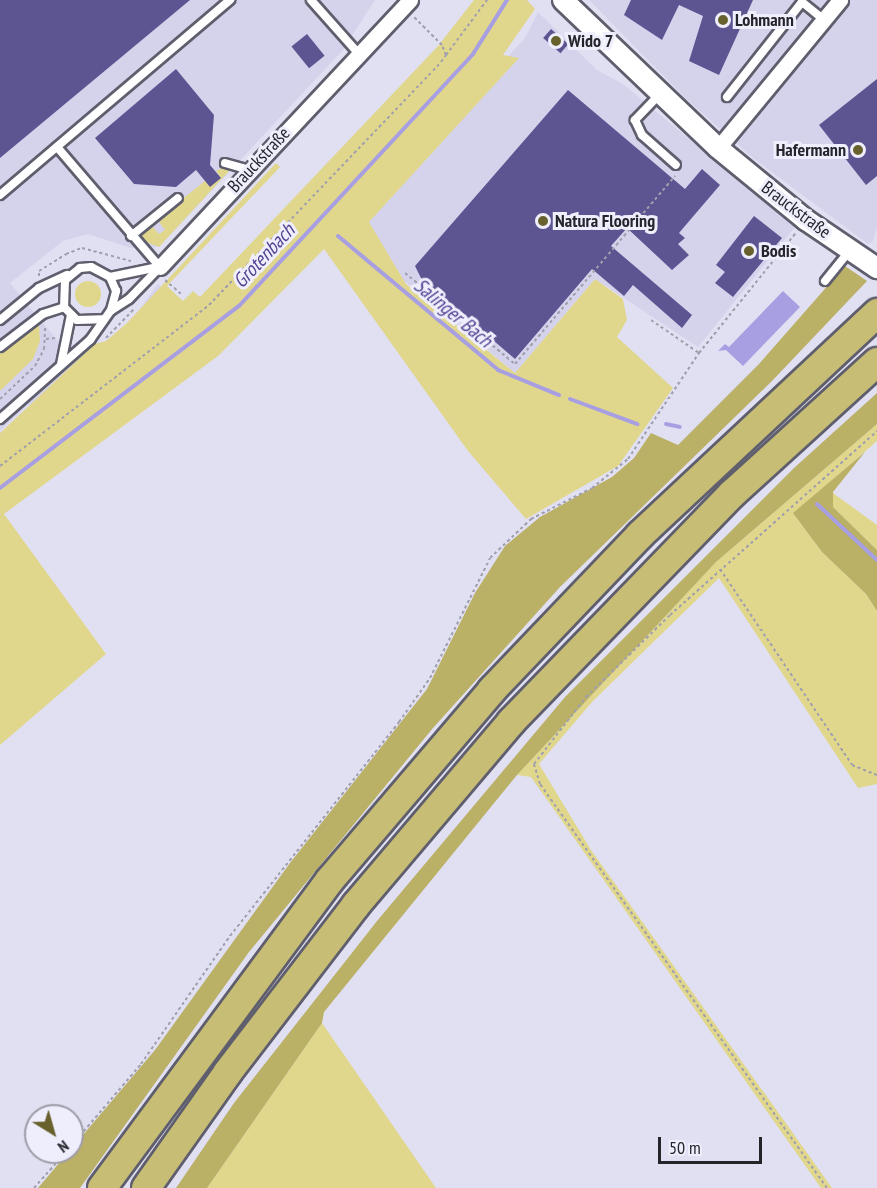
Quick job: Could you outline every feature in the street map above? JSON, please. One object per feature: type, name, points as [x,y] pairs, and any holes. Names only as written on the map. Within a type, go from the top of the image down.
[{"type":"highway","points":[[102,1188],[294,926],[477,708],[647,527],[877,313]]},
{"type":"highway","points":[[146,1188],[341,924],[512,722],[732,494],[877,362]]},
{"type":"street","name":"Brauckstraße","points":[[563,0],[718,148],[806,220],[877,268]]},
{"type":"street","points":[[718,148],[840,0]]},
{"type":"street","name":"Brauckstraße","points":[[160,267],[407,3]]},
{"type":"lane","points":[[0,195],[230,0]]},
{"type":"lane","points":[[312,0],[359,54]]},
{"type":"lane","points":[[727,97],[802,2],[824,20]]},
{"type":"lane","points":[[660,94],[635,120],[642,135],[676,165]]},
{"type":"lane","points":[[57,147],[130,237],[160,267]]},
{"type":"lane","points":[[225,163],[250,170]]},
{"type":"lane","points":[[130,237],[178,198]]},
{"type":"lane","points":[[825,281],[850,250]]},
{"type":"lane","points":[[0,320],[39,288],[71,273],[92,267],[110,277],[116,291],[111,310]]},
{"type":"lane","points":[[110,277],[160,267]]},
{"type":"lane","name":"Brauckstraße","points":[[0,419],[90,340],[102,319],[111,310],[129,299],[160,267]]},
{"type":"lane","points":[[71,273],[62,288],[64,307],[70,315],[85,322],[102,319]]},
{"type":"lane","points":[[0,347],[43,314],[64,307]]},
{"type":"lane","points":[[60,364],[70,315]]},
{"type":"path","points":[[0,466],[209,305],[446,55],[488,0]]},
{"type":"path","points":[[407,3],[446,55]]},
{"type":"path","points":[[405,273],[515,364],[675,176],[676,165]]},
{"type":"path","points":[[84,1130],[141,1064],[230,936],[399,722],[430,678],[490,558],[531,519],[592,488],[628,459],[699,353],[806,220]]},
{"type":"path","points":[[169,284],[181,294]]},
{"type":"path","points":[[651,320],[699,353]]},
{"type":"path","points":[[0,399],[35,366],[46,339]]},
{"type":"path","points":[[827,1188],[535,774],[538,756],[586,698],[720,569],[877,431]]},
{"type":"path","points":[[720,569],[852,765],[877,775]]},
{"type":"path","points":[[34,1188],[55,1164]]},
{"type":"shaded area","points":[[0,0],[375,0],[343,50],[159,247],[131,248],[88,234],[63,241],[10,283],[61,345],[107,343],[132,320],[158,284],[185,309],[40,418],[29,404],[0,431]]},
{"type":"shaded area","points":[[474,0],[527,0],[535,9],[503,55],[519,58],[369,222],[406,284],[515,373],[595,279],[623,299],[627,320],[617,337],[673,388],[618,466],[526,519],[468,451],[324,249],[218,356],[4,514],[106,654],[0,745],[0,433],[95,344],[106,341],[127,323],[276,163],[280,167],[167,286],[183,301],[193,291],[200,297],[438,46]]},
{"type":"shaded area","points":[[589,0],[877,0],[877,227],[873,241],[868,244],[753,158],[685,98]]},
{"type":"shaded area","points":[[538,12],[597,70],[623,84],[795,227],[698,347],[595,279],[515,373],[345,232],[525,38]]},
{"type":"shaded area","points":[[222,168],[230,170],[159,247],[141,240],[138,236],[151,225],[159,234],[165,230],[157,219],[205,181],[210,186],[221,178],[216,171]]},
{"type":"shaded area","points":[[845,266],[867,281],[772,381],[560,587],[433,728],[249,952],[80,1188],[38,1188],[58,1164],[84,1164],[84,1134],[155,1050],[290,863],[427,689],[475,593],[505,546],[540,517],[612,477],[634,458],[651,433],[678,445],[759,364]]},
{"type":"shaded area","points":[[88,281],[97,285],[101,294],[97,303],[88,307],[79,303],[75,294],[79,285]]},
{"type":"shaded area","points":[[783,291],[800,307],[743,366],[726,350],[718,351],[725,344],[729,347]]},
{"type":"shaded area","points":[[39,324],[40,341],[33,359],[0,391],[0,353]]},
{"type":"shaded area","points":[[877,393],[877,424],[716,562],[517,775],[324,1012],[322,1023],[207,1188],[176,1188],[234,1103],[377,921],[565,697],[794,468]]},
{"type":"shaded area","points":[[877,424],[877,441],[794,514],[822,552],[866,594],[877,611],[877,784],[858,788],[719,578],[593,701],[539,764],[591,850],[832,1188],[821,1188],[531,777],[517,775],[716,562]]},
{"type":"shaded area","points":[[865,452],[833,492],[833,507],[877,550],[877,611],[866,594],[822,552],[793,513]]},
{"type":"shaded area","points":[[833,493],[877,525],[877,550],[833,507]]},
{"type":"shaded area","points":[[322,1023],[436,1188],[207,1188]]},
{"type":"building","points":[[0,0],[190,0],[0,158]]},
{"type":"building","points":[[631,0],[753,0],[719,75],[689,61],[703,16],[679,5],[662,40],[624,15]]},
{"type":"building","name":"Wido 7","points":[[551,29],[568,44],[560,53],[543,38]]},
{"type":"building","points":[[307,34],[325,56],[309,68],[291,47]]},
{"type":"building","points":[[176,69],[214,115],[210,165],[221,178],[210,187],[196,170],[176,187],[134,184],[95,138]]},
{"type":"building","name":"Hafermann","points":[[877,79],[877,176],[866,185],[819,125]]},
{"type":"building","name":"Natura Flooring","points":[[568,90],[685,189],[702,169],[720,185],[679,233],[685,238],[678,244],[689,255],[672,270],[627,228],[611,246],[692,315],[682,328],[633,285],[624,296],[592,269],[515,359],[421,278],[415,266]]},
{"type":"building","name":"Bodis","points":[[754,216],[782,238],[733,297],[715,283],[725,272],[716,265]]},
{"type":"waterway","name":"Grotenbach","points":[[0,488],[239,306],[473,54],[507,0]]},
{"type":"waterway","name":"Salinger Bach","points":[[338,236],[498,370],[559,395]]},
{"type":"waterway","name":"Salinger Bach","points":[[570,399],[637,424]]},
{"type":"waterway","name":"Salinger Bach","points":[[666,424],[680,427]]},
{"type":"waterway","name":"Salinger Bach","points":[[817,504],[877,560]]},
{"type":"place","name":"Lohmann","points":[[723,20]]},
{"type":"place","name":"Wido 7","points":[[556,41]]},
{"type":"place","name":"Hafermann","points":[[858,150]]},
{"type":"place","name":"Natura Flooring","points":[[543,221]]},
{"type":"place","name":"Bodis","points":[[749,251]]}]
